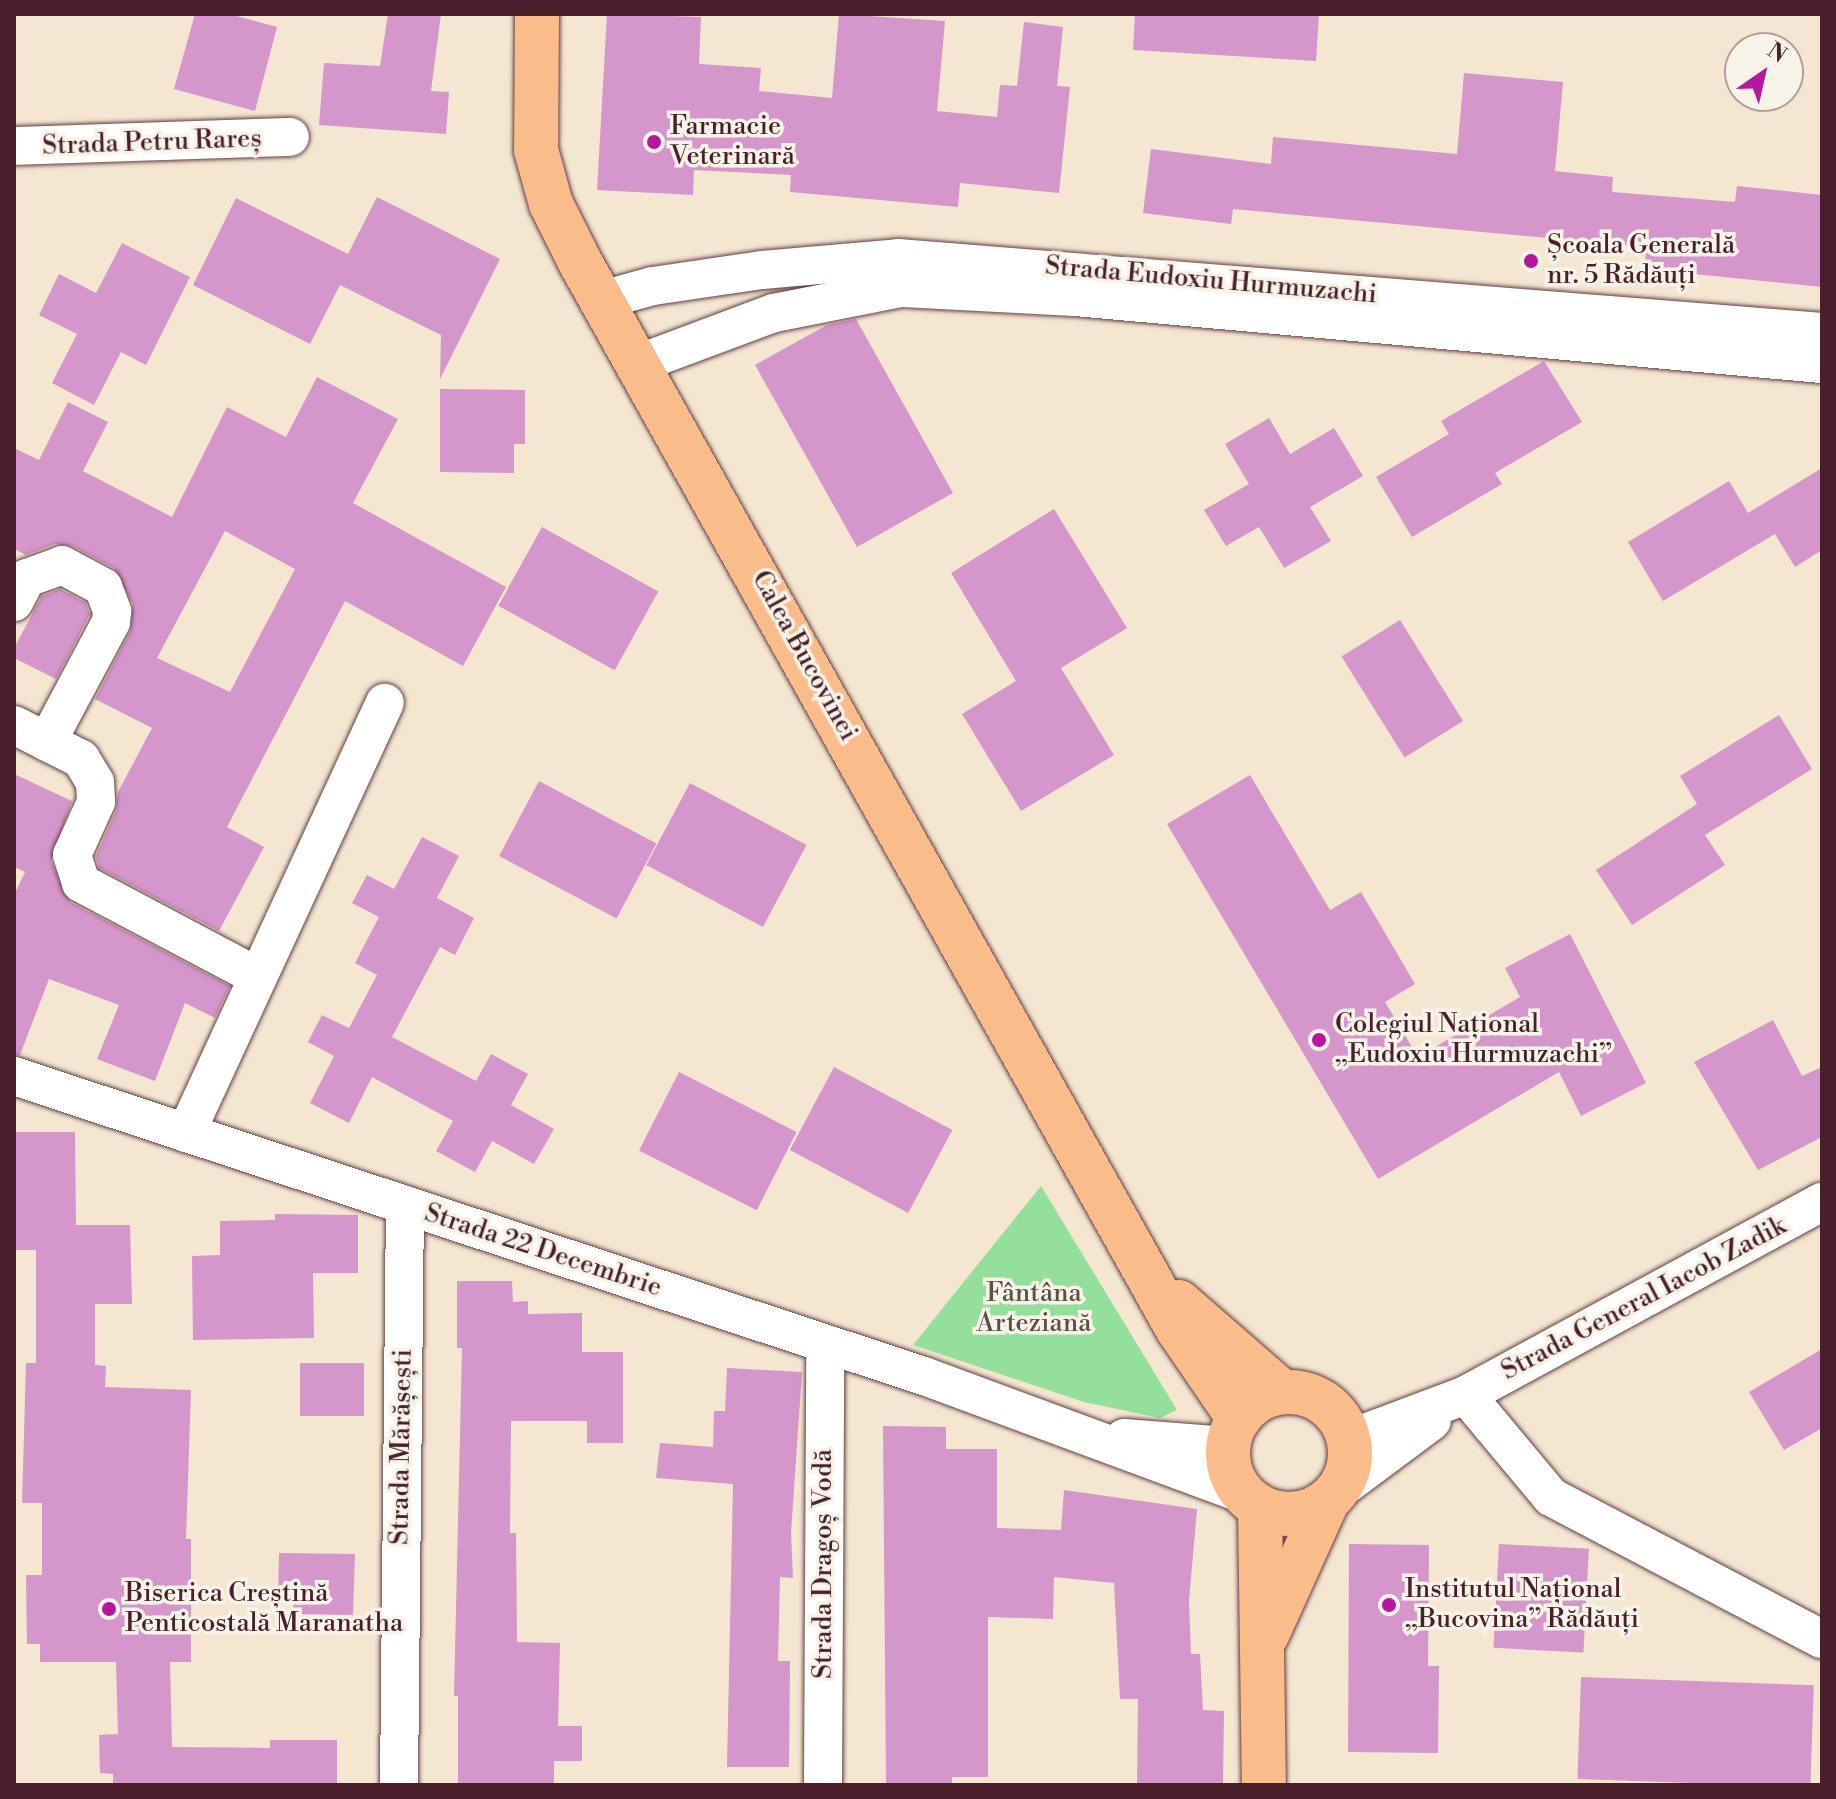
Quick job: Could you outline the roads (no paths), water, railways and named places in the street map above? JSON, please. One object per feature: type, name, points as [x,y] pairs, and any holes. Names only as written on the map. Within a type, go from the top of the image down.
[{"type":"main road","name":"Calea Bucovinei","points":[[537,14],[536,150],[551,204],[1151,1276],[1233,1432]]},
{"type":"main road","name":"Calea Bucovinei","points":[[1151,1276],[1282,1392]]},
{"type":"main road","points":[[1261,1648],[1351,1457],[1349,1439],[1332,1409],[1300,1393],[1282,1392],[1265,1397],[1233,1432],[1231,1473],[1251,1500],[1261,1648],[1264,1785]]},
{"type":"main road","points":[[1251,1500],[1294,1514],[1332,1496]]},
{"type":"street","name":"Strada Petru Rareș","points":[[14,146],[290,137]]},
{"type":"street","name":"Strada Eudoxiu Hurmuzachi","points":[[602,300],[762,270],[898,258],[1822,332]]},
{"type":"street","name":"Strada Eudoxiu Hurmuzachi","points":[[640,363],[774,313],[902,288],[1075,297],[1822,364]]},
{"type":"street","points":[[14,602],[27,578],[62,565],[103,587],[112,611],[111,622],[47,742]]},
{"type":"street","points":[[186,1133],[385,703]]},
{"type":"street","points":[[14,725],[81,759],[95,782],[96,802],[72,855],[81,883],[257,976]]},
{"type":"street","name":"Strada 22 Decembrie","points":[[14,1076],[924,1376],[1070,1434],[1251,1500]]},
{"type":"street","name":"Strada General Iacob Zadik","points":[[1349,1439],[1466,1395],[1822,1202]]},
{"type":"street","name":"Strada Mărășești","points":[[399,1785],[405,1205]]},
{"type":"street","name":"Strada Dragoș Vodă","points":[[823,1785],[825,1344]]},
{"type":"street","points":[[1466,1395],[1551,1497],[1822,1639]]},
{"type":"street","name":"Strada General Iacob Zadik","points":[[1332,1496],[1466,1395]]},
{"type":"street","name":"Strada 22 Decembrie","points":[[1070,1434],[1233,1432]]},
{"type":"place","name":"Farmacie Veterinară","points":[[654,142]]},
{"type":"place","name":"Școala Generală nr. 5 Rădăuți","points":[[1531,261]]},
{"type":"place","name":"Colegiul Național „Eudoxiu Hurmuzachi”","points":[[1319,1040]]},
{"type":"place","name":"Institutul Național „Bucovina” Rădăuți","points":[[1389,1605]]},
{"type":"place","name":"Biserica Creștină Penticostală Maranatha","points":[[109,1609]]},
{"type":"park label","name":"Fântâna Arteziană","points":[[1034,1309]]}]
